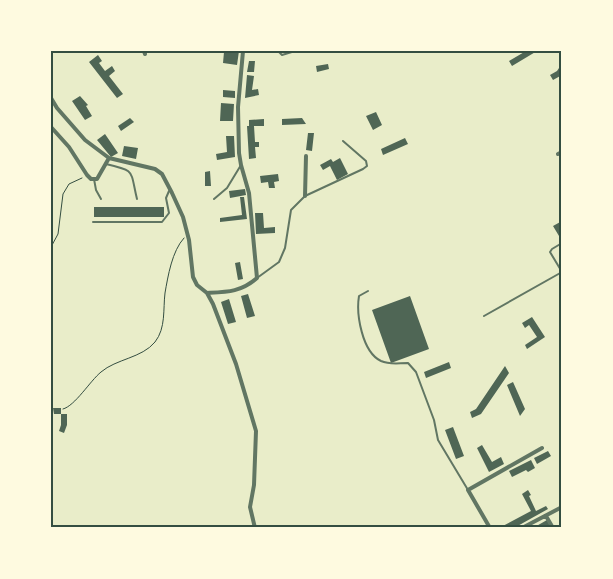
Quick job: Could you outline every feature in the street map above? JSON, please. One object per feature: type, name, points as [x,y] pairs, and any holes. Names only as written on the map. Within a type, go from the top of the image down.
[{"type":"street","points":[[207,293],[232,292],[250,284],[257,278],[249,193],[241,166],[238,107],[243,51]]},
{"type":"street","points":[[51,98],[57,108],[85,140],[109,158],[155,169],[162,174],[170,189],[183,217],[193,277],[197,285],[207,293],[213,304],[236,364],[256,431],[254,485],[250,507],[255,528]]},
{"type":"street","points":[[51,127],[69,147],[87,175],[94,179],[100,176],[109,158]]},
{"type":"street","points":[[305,196],[306,156]]},
{"type":"street","points":[[490,528],[468,490],[542,448]]},
{"type":"street","points":[[522,528],[562,507]]},
{"type":"street","points":[[546,516],[553,528]]},
{"type":"lane","points":[[278,51],[282,55],[295,51]]},
{"type":"lane","points":[[257,278],[279,262],[285,248],[292,210],[305,196],[367,166],[366,162],[343,141]]},
{"type":"lane","points":[[106,164],[126,169],[130,172],[136,199]]},
{"type":"lane","points":[[214,199],[227,188],[241,166]]},
{"type":"lane","points":[[94,179],[96,190],[101,199]]},
{"type":"lane","points":[[93,222],[162,222],[169,214],[166,198],[170,189]]},
{"type":"lane","points":[[484,316],[562,272],[550,252],[562,244]]},
{"type":"lane","points":[[368,291],[359,296],[357,306],[361,332],[364,338],[373,355],[378,360],[392,364],[408,363],[416,372],[434,420],[438,440],[468,490]]},
{"type":"path","points":[[51,247],[58,234],[65,189],[73,182],[87,175]]},
{"type":"path","points":[[63,409],[69,407],[88,384],[103,370],[144,350],[154,343],[162,326],[165,293],[173,261],[181,241],[187,234]]},
{"type":"building","points":[[233,51],[239,51],[237,65],[223,63],[224,52],[233,53]]},
{"type":"building","points":[[526,51],[537,51],[512,66],[509,61]]},
{"type":"building","points":[[98,55],[102,61],[99,63],[105,71],[112,66],[115,71],[109,76],[123,94],[117,98],[89,62]]},
{"type":"building","points":[[249,61],[255,61],[254,72],[247,72]]},
{"type":"building","points":[[328,64],[329,69],[317,72],[316,66]]},
{"type":"building","points":[[559,68],[562,68],[562,75],[553,80],[550,75]]},
{"type":"building","points":[[247,75],[254,76],[252,90],[258,89],[259,95],[245,98]]},
{"type":"building","points":[[223,90],[235,91],[235,98],[223,97]]},
{"type":"building","points":[[80,96],[88,105],[86,106],[92,116],[85,120],[72,101]]},
{"type":"building","points":[[221,103],[234,104],[233,121],[220,121]]},
{"type":"building","points":[[376,112],[382,125],[373,130],[366,116]]},
{"type":"building","points":[[130,118],[134,122],[121,131],[118,126]]},
{"type":"building","points":[[302,118],[306,124],[282,125],[282,119]]},
{"type":"building","points":[[264,119],[264,126],[254,126],[255,142],[259,142],[259,147],[255,147],[256,158],[249,159],[247,126],[249,126],[249,120]]},
{"type":"building","points":[[308,133],[314,133],[312,151],[306,150]]},
{"type":"building","points":[[105,134],[118,153],[111,157],[97,140]]},
{"type":"building","points":[[226,136],[234,136],[235,157],[217,160],[216,154],[227,152]]},
{"type":"building","points":[[405,138],[408,144],[383,155],[381,149]]},
{"type":"building","points":[[124,146],[138,148],[136,159],[122,156]]},
{"type":"building","points":[[340,158],[348,174],[337,180],[330,166],[323,170],[320,165],[331,159],[333,162]]},
{"type":"building","points":[[210,171],[211,186],[205,186],[205,172]]},
{"type":"building","points":[[278,174],[279,181],[274,182],[275,188],[269,188],[268,182],[261,183],[260,176]]},
{"type":"building","points":[[245,189],[246,195],[230,198],[229,191]]},
{"type":"building","points":[[240,197],[244,197],[247,219],[220,222],[220,218],[242,215]]},
{"type":"building","points":[[94,207],[164,207],[164,217],[94,217]]},
{"type":"building","points":[[255,213],[263,213],[264,228],[275,227],[275,233],[256,234]]},
{"type":"building","points":[[562,221],[562,241],[553,226]]},
{"type":"building","points":[[240,262],[243,279],[238,280],[235,263]]},
{"type":"building","points":[[248,294],[255,316],[247,318],[241,296]]},
{"type":"building","points":[[410,296],[429,349],[391,363],[372,310]]},
{"type":"building","points":[[229,299],[236,322],[228,324],[221,302]]},
{"type":"building","points":[[532,317],[545,337],[527,349],[525,345],[537,337],[529,325],[525,328],[522,323]]},
{"type":"building","points":[[449,362],[451,368],[426,378],[424,372]]},
{"type":"building","points":[[505,366],[509,373],[481,414],[472,418],[470,412],[476,409]]},
{"type":"building","points":[[513,382],[525,409],[520,416],[507,385]]},
{"type":"building","points":[[53,408],[61,408],[61,414],[54,414]]},
{"type":"building","points":[[61,414],[67,414],[67,425],[64,433],[59,431]]},
{"type":"building","points":[[453,427],[464,456],[456,459],[445,430]]},
{"type":"building","points":[[482,445],[492,462],[501,457],[504,464],[489,472],[477,448]]},
{"type":"building","points":[[548,451],[551,456],[537,464],[534,458]]},
{"type":"building","points":[[531,460],[535,468],[512,477],[509,471]]},
{"type":"building","points":[[528,490],[536,511],[546,506],[548,509],[514,528],[499,528],[531,511],[522,494]]},
{"type":"building","points":[[547,520],[551,528],[533,528]]}]
